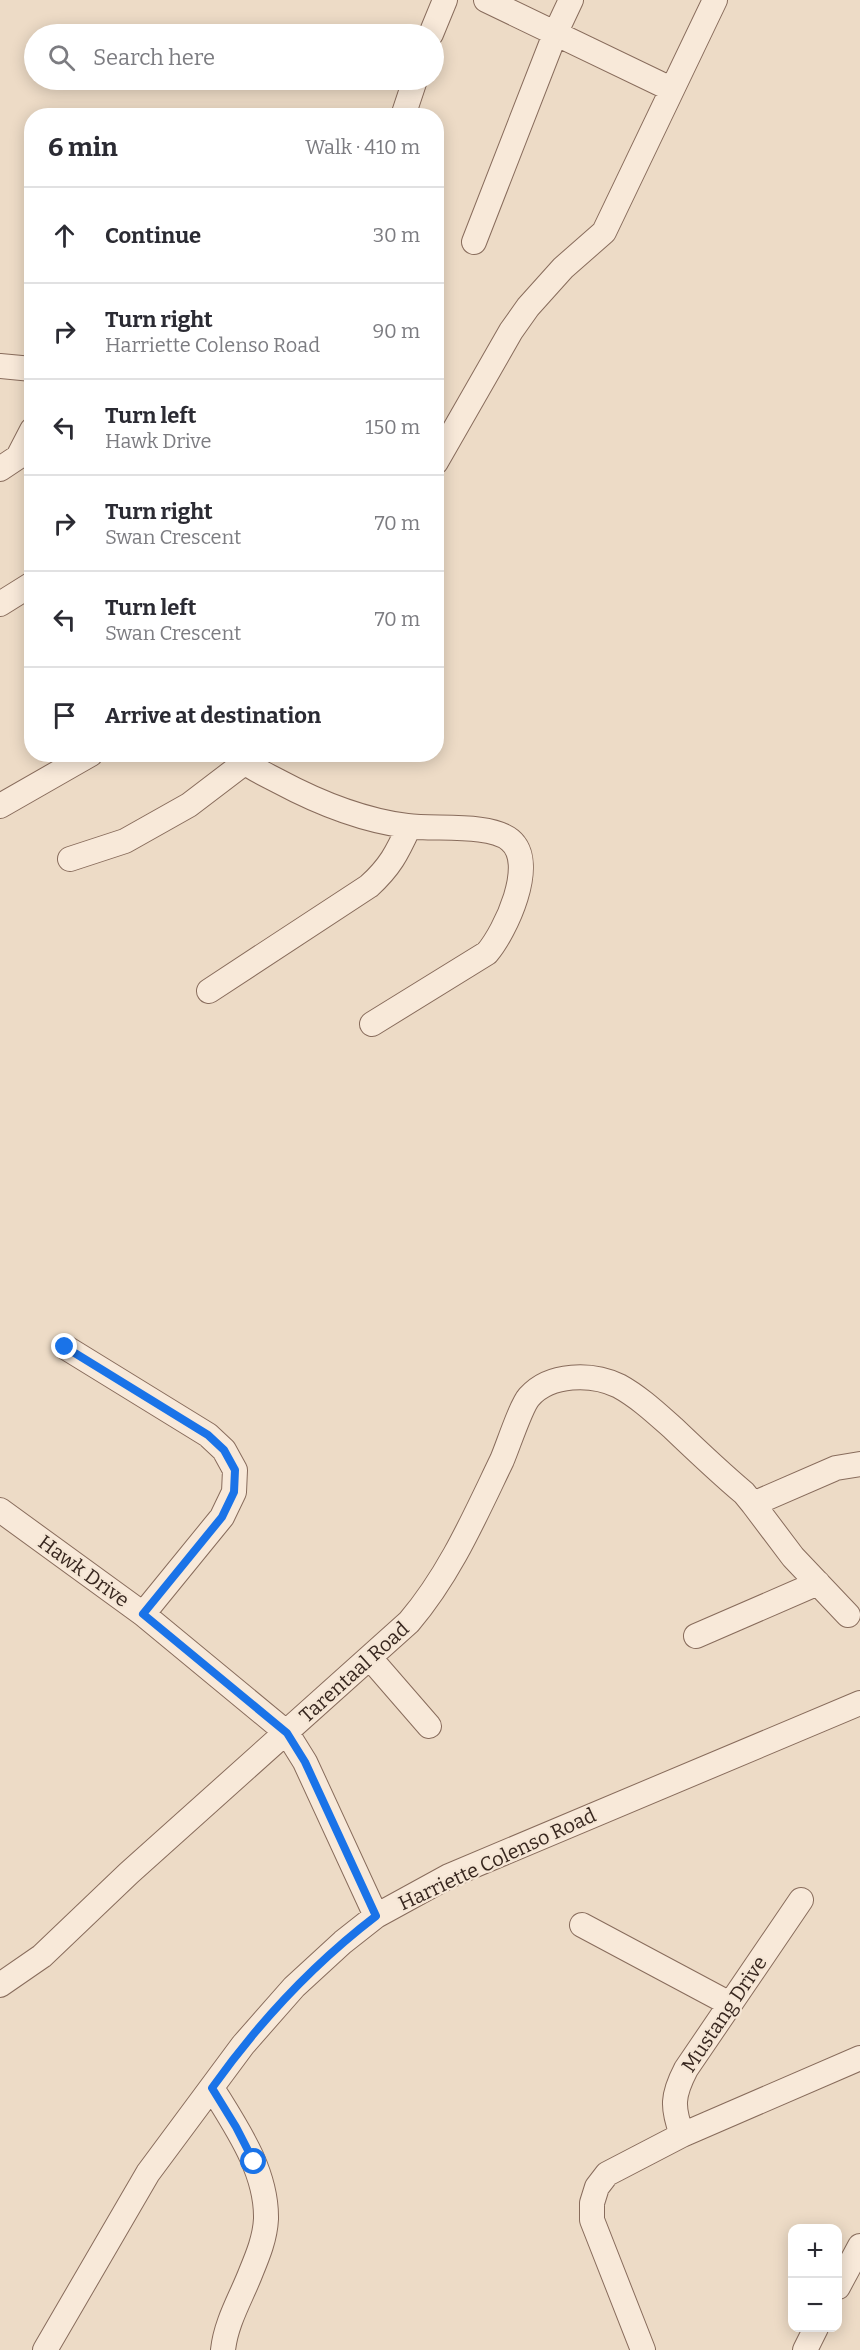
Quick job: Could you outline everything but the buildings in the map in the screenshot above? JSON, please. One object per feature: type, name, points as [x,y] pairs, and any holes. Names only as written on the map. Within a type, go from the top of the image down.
[{"type":"street","points":[[435,24],[445,0]]},
{"type":"street","points":[[486,0],[671,88]]},
{"type":"street","points":[[474,242],[555,34],[571,0]]},
{"type":"street","points":[[444,448],[511,331],[528,307],[563,268],[604,232],[715,0]]},
{"type":"street","points":[[406,108],[412,90]]},
{"type":"street","points":[[0,366],[24,368]]},
{"type":"street","points":[[0,469],[18,457],[24,445]]},
{"type":"street","points":[[0,604],[24,589]]},
{"type":"street","points":[[0,804],[77,762]]},
{"type":"street","points":[[70,859],[125,841],[189,805],[241,762]]},
{"type":"street","points":[[252,762],[300,793],[359,817],[409,827],[494,831],[512,841],[516,847],[521,875],[505,926],[498,940],[487,953],[372,1024]]},
{"type":"street","points":[[208,991],[369,886],[395,858],[409,827]]},
{"type":"street","points":[[65,1347],[208,1435],[224,1450],[235,1470],[234,1492],[222,1517],[143,1614]]},
{"type":"street","name":"Tarentaal Road","points":[[0,1985],[42,1956],[129,1873],[409,1622],[427,1601],[448,1570],[502,1459],[528,1397],[549,1383],[590,1377],[618,1386],[643,1401],[744,1493],[753,1504]]},
{"type":"street","points":[[848,1615],[793,1557],[753,1504],[836,1468],[860,1464]]},
{"type":"street","name":"Hawk Drive","points":[[0,1510],[143,1614],[287,1733],[305,1762],[376,1916]]},
{"type":"street","points":[[696,1636],[818,1584]]},
{"type":"street","points":[[370,1658],[429,1726]]},
{"type":"street","name":"Harriette Colenso Road","points":[[45,2350],[148,2173],[243,2045],[294,1987],[343,1942],[376,1916],[449,1876],[860,1703]]},
{"type":"street","name":"Mustang Drive","points":[[682,2135],[675,2115],[676,2089],[686,2069],[801,1900]]},
{"type":"street","points":[[582,1925],[730,2004]]},
{"type":"street","points":[[641,2345],[592,2220],[592,2203],[597,2187],[607,2174],[682,2135],[860,2058]]},
{"type":"street","points":[[212,2088],[254,2162],[263,2194],[266,2219],[260,2250],[228,2322],[223,2350]]},
{"type":"street","points":[[842,2278],[860,2246]]},
{"type":"street","points":[[805,2350],[814,2332]]},
{"type":"route","points":[[65,1347],[208,1435],[224,1450],[235,1470],[234,1492],[222,1517],[143,1614],[287,1733],[305,1762],[376,1916],[343,1942],[294,1987],[243,2045],[212,2088],[254,2162]]}]
